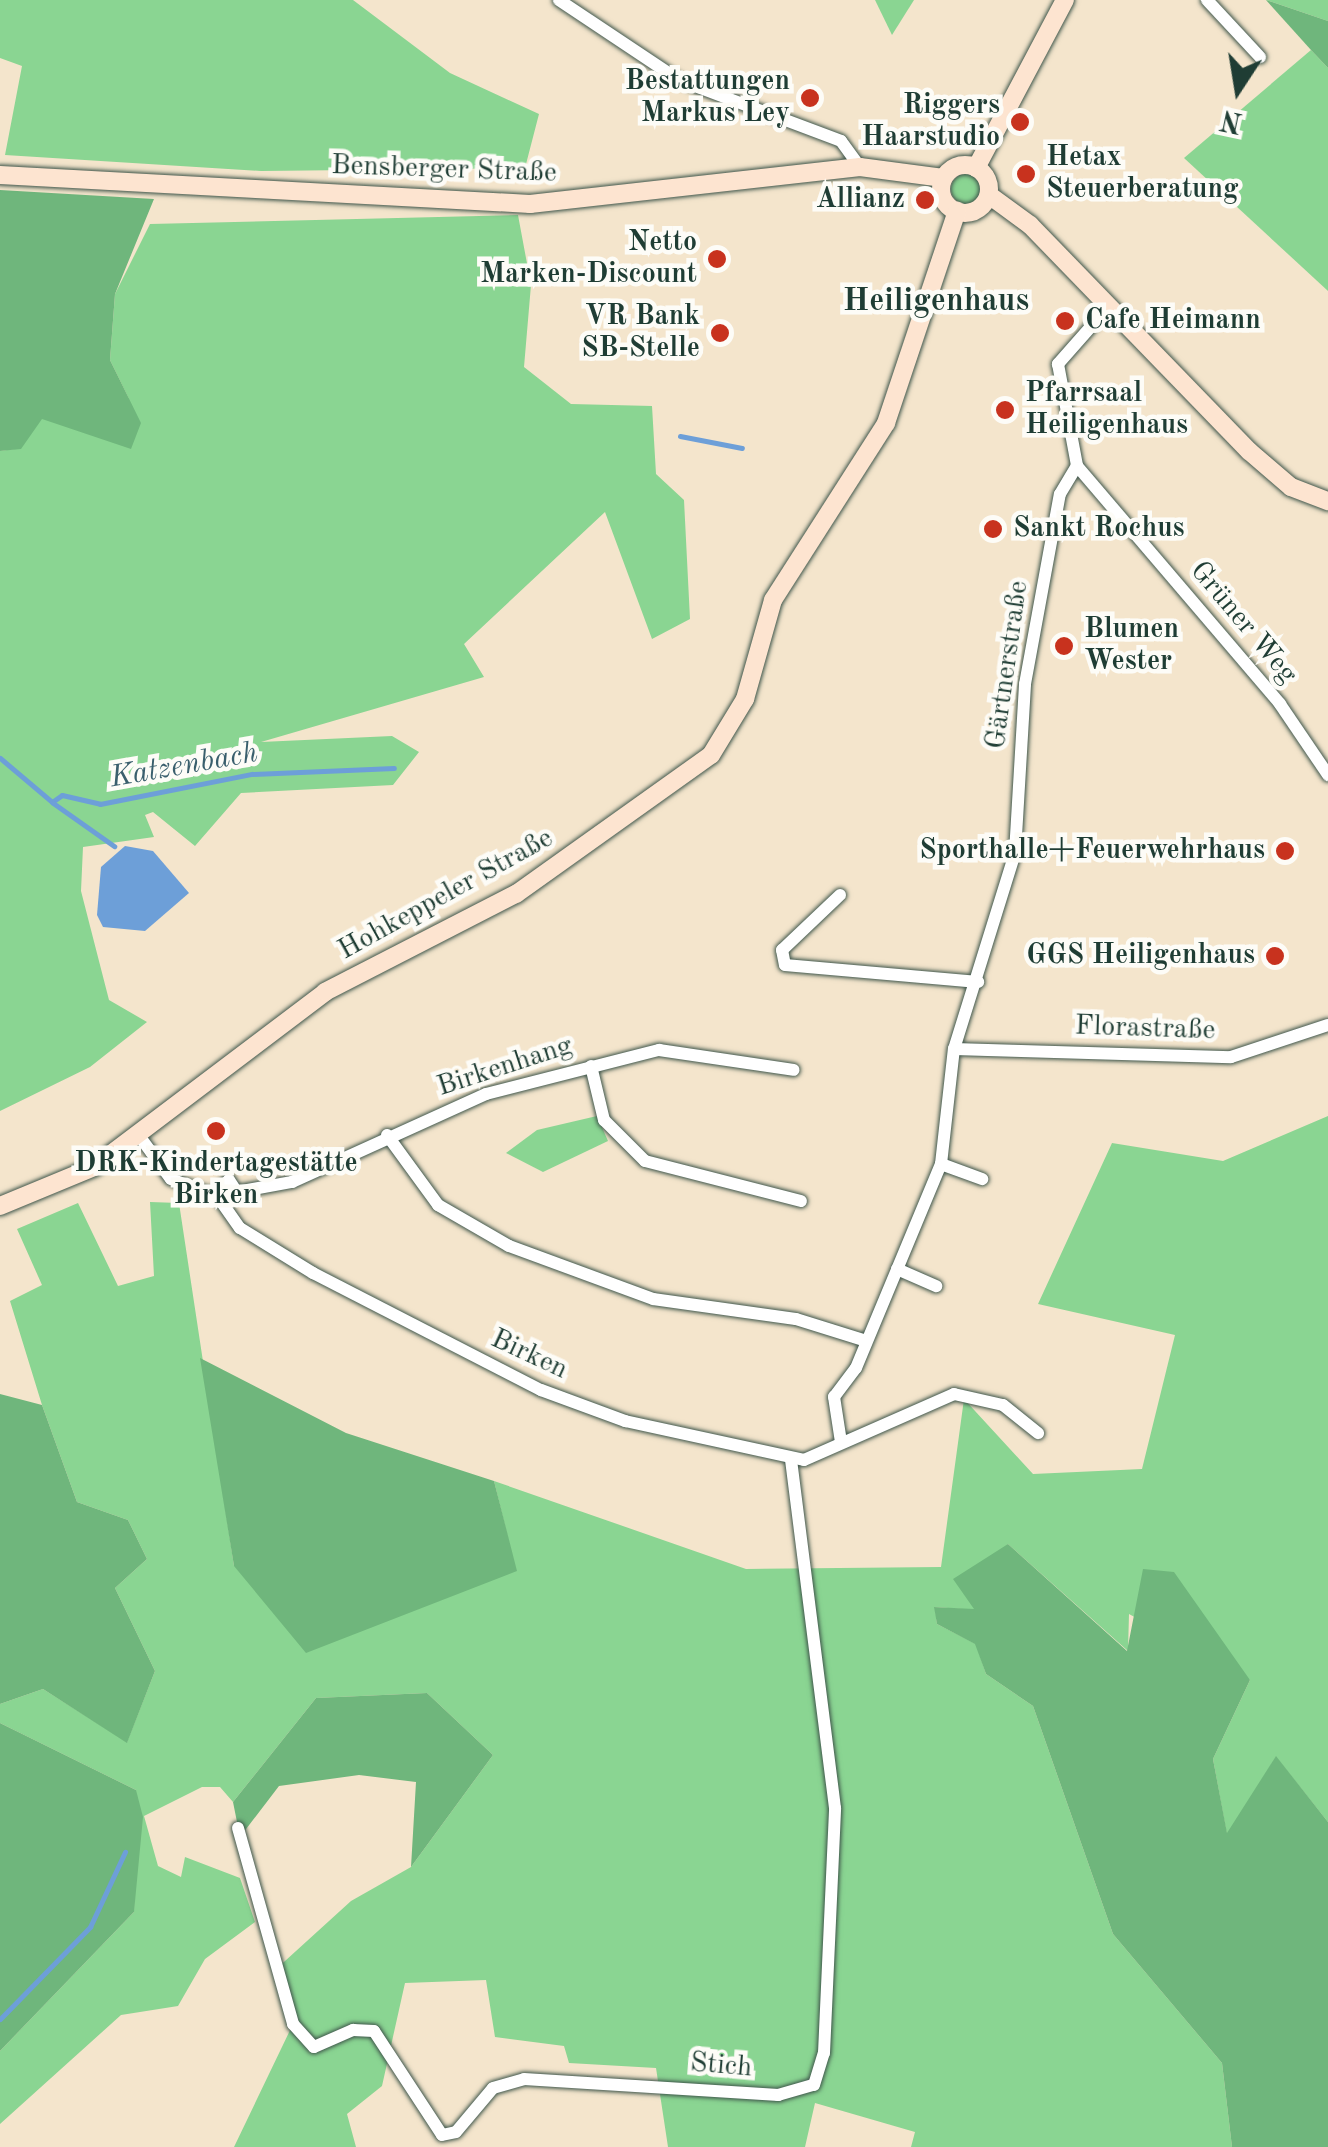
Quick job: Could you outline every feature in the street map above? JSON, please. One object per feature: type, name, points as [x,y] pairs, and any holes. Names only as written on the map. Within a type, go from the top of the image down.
[{"type":"main road","points":[[989,195],[978,209],[958,211],[943,197],[944,178],[976,168],[1065,0]]},
{"type":"main road","name":"Bensberger Straße","points":[[0,174],[530,204],[860,167],[944,178]]},
{"type":"main road","points":[[976,168],[989,195],[1110,306],[1249,451],[1291,488],[1328,501]]},
{"type":"main road","name":"Hohkeppeler Straße","points":[[0,1206],[140,1137],[325,992],[516,894],[711,755],[745,700],[773,600],[886,423],[958,211]]},
{"type":"street","points":[[559,0],[678,80],[841,141],[860,167]]},
{"type":"street","points":[[1207,0],[1260,57]]},
{"type":"street","points":[[1076,466],[1058,364],[1110,306]]},
{"type":"street","name":"Grüner Weg","points":[[1076,466],[1280,704],[1328,775]]},
{"type":"street","name":"Gärtnerstraße","points":[[954,1049],[978,982],[1015,853],[1022,702],[1060,494],[1076,466]]},
{"type":"street","points":[[840,895],[782,950],[785,965],[978,982]]},
{"type":"street","name":"Florastraße","points":[[954,1049],[1230,1057],[1328,1025]]},
{"type":"street","name":"Birkenhang","points":[[242,1191],[292,1182],[387,1135],[486,1094],[591,1066],[692,1049],[794,1070]]},
{"type":"street","points":[[841,1442],[832,1403],[866,1341],[942,1164],[954,1049]]},
{"type":"street","points":[[591,1066],[604,1120],[645,1161],[801,1201]]},
{"type":"street","points":[[387,1135],[438,1205],[509,1246],[653,1299],[796,1319],[866,1341]]},
{"type":"street","name":"Birken","points":[[140,1137],[170,1178],[213,1194],[230,1207],[240,1228],[313,1273],[541,1390],[670,1434],[791,1459]]},
{"type":"street","points":[[942,1164],[982,1179]]},
{"type":"street","name":"Birken","points":[[213,1194],[226,1180],[242,1191]]},
{"type":"street","points":[[230,1207],[242,1191]]},
{"type":"street","points":[[897,1269],[936,1286]]},
{"type":"street","points":[[791,1459],[954,1394],[1003,1405],[1038,1432]]},
{"type":"street","name":"Stich","points":[[238,1828],[293,2024],[314,2048],[352,2030],[374,2032],[442,2135],[456,2132],[493,2088],[524,2080],[778,2096],[814,2085],[834,1931],[835,1808],[791,1459]]},
{"type":"green space","points":[[0,0],[353,0],[450,73],[539,114],[525,168],[261,171],[5,155],[22,66],[0,58]]},
{"type":"green space","points":[[875,0],[914,0],[892,35]]},
{"type":"green space","points":[[1266,0],[1328,0],[1328,21]]},
{"type":"green space","points":[[1266,0],[1328,21],[1328,68],[1311,50]]},
{"type":"green space","points":[[1311,50],[1328,68],[1328,291],[1184,158]]},
{"type":"green space","points":[[966,174],[977,178],[981,189],[977,200],[966,204],[955,200],[951,189],[955,178]]},
{"type":"green space","points":[[0,190],[154,199],[115,294],[110,360],[141,423],[131,449],[42,419],[21,449],[0,451]]},
{"type":"green space","points":[[518,215],[531,285],[524,367],[571,404],[652,406],[656,474],[684,500],[690,619],[652,639],[605,512],[464,644],[484,677],[261,742],[392,736],[419,752],[393,785],[241,793],[195,846],[153,812],[145,815],[154,837],[83,847],[81,891],[109,1000],[147,1022],[90,1067],[0,1111],[0,451],[21,448],[0,364],[99,356],[129,399],[110,360],[115,294],[150,224]]},
{"type":"green space","points":[[597,1116],[608,1141],[543,1172],[506,1153],[537,1130]]},
{"type":"green space","points":[[1328,1116],[1328,1822],[1276,1757],[1227,1835],[1213,1759],[1250,1680],[1129,1614],[1128,1651],[1008,1544],[975,1610],[935,1607],[937,1624],[976,1644],[986,1674],[1033,1706],[1113,1934],[1222,2063],[1232,2147],[911,2147],[915,2132],[815,2103],[805,2147],[668,2147],[656,2068],[569,2063],[564,2046],[495,2037],[486,1980],[405,1983],[382,2086],[347,2114],[356,2147],[234,2147],[293,2024],[274,1971],[351,1901],[411,1867],[493,1755],[427,1693],[316,1698],[233,1802],[220,1787],[202,1787],[144,1816],[158,1866],[181,1877],[185,1857],[240,1878],[255,1922],[205,1959],[178,2006],[121,2015],[0,2124],[0,2051],[134,1912],[136,1790],[0,1723],[0,1704],[43,1689],[127,1742],[155,1671],[115,1588],[147,1559],[128,1520],[77,1502],[42,1405],[10,1301],[42,1285],[17,1229],[78,1203],[118,1286],[154,1276],[150,1202],[179,1203],[234,1566],[516,1571],[494,1481],[746,1569],[941,1567],[964,1399],[1033,1474],[1142,1469],[1175,1335],[1038,1304],[1112,1143],[1223,1161]]},
{"type":"green space","points":[[200,1358],[346,1433],[494,1481],[517,1571],[306,1653],[234,1566]]},
{"type":"green space","points":[[0,1394],[42,1405],[77,1502],[128,1520],[147,1559],[115,1588],[155,1671],[127,1743],[43,1689],[0,1704]]},
{"type":"green space","points":[[1008,1544],[1127,1651],[1143,1569],[1174,1572],[1250,1680],[1213,1759],[1227,1833],[1276,1756],[1328,1822],[1328,2147],[1232,2147],[1222,2063],[1113,1934],[1033,1706],[986,1674],[975,1644],[937,1624],[934,1607],[974,1609],[953,1579]]},
{"type":"green space","points":[[427,1693],[493,1755],[411,1867],[416,1782],[359,1775],[279,1786],[240,1837],[233,1802],[316,1698]]},
{"type":"green space","points":[[0,1723],[136,1790],[143,1817],[134,1912],[0,2051]]},
{"type":"water","points":[[125,846],[153,851],[189,893],[145,931],[103,927],[97,915],[101,867]]},
{"type":"waterway","points":[[680,436],[742,448]]},
{"type":"waterway","name":"Katzenbach","points":[[0,758],[52,802],[62,795],[100,804],[252,774],[394,768]]},
{"type":"waterway","points":[[53,803],[114,846]]},
{"type":"waterway","points":[[0,2019],[90,1927],[125,1852]]},
{"type":"place","name":"Bestattungen Markus Ley","points":[[810,98]]},
{"type":"place","name":"Riggers Haarstudio","points":[[1020,122]]},
{"type":"place","name":"Hetax Steuerberatung","points":[[1026,174]]},
{"type":"place","name":"Allianz","points":[[925,200]]},
{"type":"place","name":"Netto Marken-Discount","points":[[717,259]]},
{"type":"place","name":"Cafe Heimann","points":[[1065,321]]},
{"type":"place","name":"VR Bank SB-Stelle","points":[[720,333]]},
{"type":"place","name":"Pfarrsaal Heiligenhaus","points":[[1005,410]]},
{"type":"place","name":"Sankt Rochus","points":[[993,529]]},
{"type":"place","name":"Blumen Wester","points":[[1064,646]]},
{"type":"place","name":"Sporthalle+Feuerwehrhaus","points":[[1285,851]]},
{"type":"place","name":"GGS Heiligenhaus","points":[[1275,956]]},
{"type":"place","name":"DRK-Kindertagestätte Birken","points":[[216,1131]]},
{"type":"district","name":"Heiligenhaus","points":[[936,302]]}]
